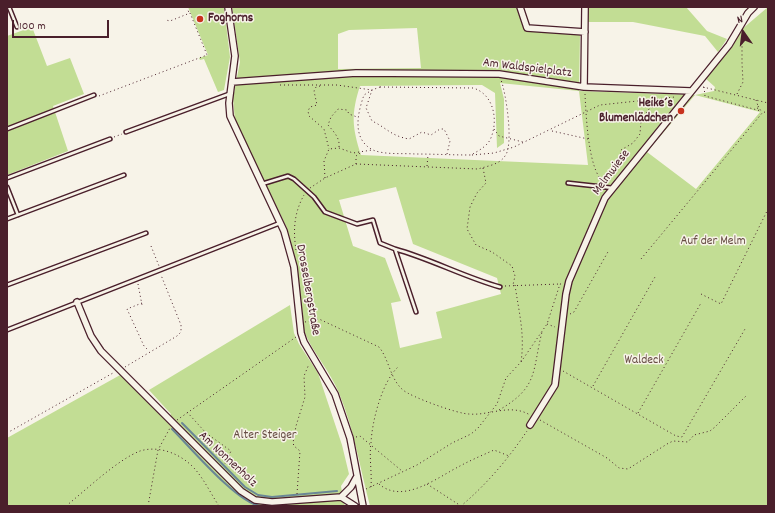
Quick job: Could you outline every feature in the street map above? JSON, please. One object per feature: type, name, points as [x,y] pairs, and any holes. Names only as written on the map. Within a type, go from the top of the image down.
[{"type":"street","name":"Drosselbergstraße","points":[[228,7],[235,56],[229,108],[233,124],[280,223],[290,248],[294,268],[301,333],[304,342],[335,394],[350,438],[356,478],[363,506]]},
{"type":"street","points":[[520,7],[527,28],[585,32]]},
{"type":"street","points":[[584,87],[585,7]]},
{"type":"street","name":"Melmwiese","points":[[530,425],[555,385],[568,284],[605,198],[729,45],[740,26],[754,7]]},
{"type":"street","name":"Am Waldspielplatz","points":[[232,82],[356,73],[499,74],[584,87],[691,91]]},
{"type":"street","name":"Am Nonnenholz","points":[[77,302],[91,336],[101,351],[241,491],[256,500],[272,502],[341,497]]},
{"type":"street","points":[[355,506],[341,497],[351,487],[356,478]]},
{"type":"lane","points":[[9,7],[17,27]]},
{"type":"lane","points":[[126,132],[230,94]]},
{"type":"lane","points":[[7,129],[94,96]]},
{"type":"lane","points":[[7,178],[110,139]]},
{"type":"lane","points":[[7,219],[124,175]]},
{"type":"lane","points":[[262,184],[288,176],[308,191],[325,212],[357,224],[373,220],[380,243],[394,249],[416,254],[473,279],[500,287]]},
{"type":"lane","points":[[568,183],[613,188]]},
{"type":"lane","points":[[7,187],[18,215]]},
{"type":"lane","points":[[7,330],[280,223]]},
{"type":"lane","points":[[7,286],[146,233]]},
{"type":"lane","points":[[394,249],[416,312]]},
{"type":"path","points":[[94,96],[206,55],[187,7]]},
{"type":"path","points":[[734,7],[740,7]]},
{"type":"path","points":[[166,20],[170,21],[190,13]]},
{"type":"path","points":[[736,95],[743,82],[743,27],[740,26]]},
{"type":"path","points":[[297,254],[293,230],[298,207],[308,191],[325,178],[356,164],[478,169],[495,164],[505,156],[508,149],[508,108],[505,91],[499,74]]},
{"type":"path","points":[[280,85],[337,85],[372,90],[392,86],[473,88],[482,90],[487,97],[494,114],[494,129],[489,140],[481,149],[471,155]]},
{"type":"path","points":[[321,85],[316,87],[314,91],[317,105],[310,107],[308,111],[309,116],[324,129],[329,149],[324,161],[325,178]]},
{"type":"path","points":[[691,91],[704,86],[768,102]]},
{"type":"path","points":[[704,86],[706,96],[768,113]]},
{"type":"path","points":[[584,87],[588,139],[596,173],[601,180],[613,188]]},
{"type":"path","points":[[372,90],[364,95],[357,117],[362,140],[373,150]]},
{"type":"path","points":[[372,90],[366,108],[372,121],[381,125],[390,133],[409,139],[422,132],[431,135],[440,129],[444,129],[450,141],[447,154]]},
{"type":"path","points":[[329,149],[339,148],[353,153],[365,150],[428,154],[471,155],[494,153],[508,149],[551,130],[585,112],[607,103],[655,100],[655,106],[649,109],[640,121],[640,134],[633,143],[622,150],[620,159],[606,183]]},
{"type":"path","points":[[756,100],[762,112]]},
{"type":"path","points":[[757,111],[758,106]]},
{"type":"path","points":[[324,129],[338,109],[347,110],[353,116],[357,117]]},
{"type":"path","points":[[641,259],[762,112]]},
{"type":"path","points":[[328,125],[338,139],[339,148]]},
{"type":"path","points":[[494,129],[499,136],[508,137],[523,142]]},
{"type":"path","points":[[551,130],[588,139]]},
{"type":"path","points":[[356,164],[356,156],[365,150]]},
{"type":"path","points":[[427,166],[428,154]]},
{"type":"path","points":[[483,168],[486,183],[477,193],[470,207],[467,229],[476,244],[492,252],[512,266],[515,276],[512,285]]},
{"type":"path","points":[[701,294],[721,304],[768,209]]},
{"type":"path","points":[[7,433],[120,370],[149,351],[177,336],[181,332],[181,326],[151,246]]},
{"type":"path","points":[[569,321],[570,314],[574,312],[609,250]]},
{"type":"path","points":[[592,387],[655,277]]},
{"type":"path","points":[[137,278],[142,304],[127,309],[144,346],[149,351]]},
{"type":"path","points":[[360,492],[403,472],[471,434],[497,404],[506,378],[521,362],[547,324],[560,284],[562,283]]},
{"type":"path","points":[[500,287],[512,285],[568,284]]},
{"type":"path","points":[[515,285],[524,342],[521,362]]},
{"type":"path","points":[[638,413],[700,303]]},
{"type":"path","points":[[299,323],[319,319],[379,347],[384,353],[392,373],[403,390],[436,404],[470,414],[516,410],[526,412],[607,458],[620,468],[628,469],[673,441],[688,442],[694,435],[710,431],[747,395]]},
{"type":"path","points":[[547,324],[561,330]]},
{"type":"path","points":[[557,367],[676,436],[682,437],[745,329]]},
{"type":"path","points":[[498,411],[514,402],[525,391],[536,362],[542,331]]},
{"type":"path","points":[[148,506],[158,450],[173,423],[301,333]]},
{"type":"path","points":[[297,500],[301,457],[300,451],[294,446],[293,442],[296,426],[305,397],[304,376],[309,363]]},
{"type":"path","points":[[371,487],[370,444],[376,412],[392,373],[398,368]]},
{"type":"path","points":[[187,412],[206,433],[231,451],[221,472]]},
{"type":"path","points":[[427,484],[461,506],[482,489],[509,456],[530,425]]},
{"type":"path","points":[[350,438],[360,436],[403,472]]},
{"type":"path","points":[[66,506],[129,457],[142,451],[158,450],[170,452],[183,458],[194,468],[219,506]]},
{"type":"path","points":[[379,484],[385,489],[405,490],[427,484],[461,465],[494,450],[509,456]]},
{"type":"green space","points":[[188,7],[224,7],[230,57],[224,90],[218,92],[204,59],[200,60],[199,58],[208,55]]},
{"type":"green space","points":[[232,7],[518,7],[525,31],[580,35],[579,91],[695,95],[714,91],[715,87],[705,78],[733,46],[735,38],[741,30],[768,7],[768,506],[370,506],[353,435],[339,393],[304,331],[295,260],[287,228],[235,121],[233,98],[240,62]],"holes":[[[417,28],[421,68],[338,69],[338,34],[349,30]],[[500,83],[579,91],[588,165],[361,155],[354,128],[355,105],[360,86],[482,85],[495,93],[497,148],[504,143],[504,99]],[[695,95],[760,112],[696,189],[647,152]],[[396,187],[413,244],[497,278],[501,294],[436,312],[442,338],[400,348],[391,303],[401,301],[385,258],[353,246],[339,200]]]},
{"type":"green space","points":[[587,7],[686,7],[707,31],[727,39],[718,52],[705,36],[633,22],[588,22]]},
{"type":"green space","points":[[32,27],[47,66],[70,58],[84,94],[53,106],[68,151],[7,175],[7,36]]},
{"type":"green space","name":"Alter Steiger","points":[[290,305],[294,333],[299,344],[318,373],[342,445],[349,474],[341,486],[344,504],[347,506],[7,506],[7,438],[122,374],[166,421],[171,414],[149,390]]},
{"type":"waterway","points":[[182,423],[245,487],[258,495],[272,497],[337,491]]},
{"type":"waterway","points":[[172,429],[227,485],[239,495],[260,506]]},
{"type":"place","name":"Foghorns","points":[[200,19]]},
{"type":"place","name":"Heike´s Blumenlädchen","points":[[681,111]]},
{"type":"park label","name":"Auf der Melm","points":[[713,242]]},
{"type":"park label","name":"Waldeck","points":[[644,361]]}]
